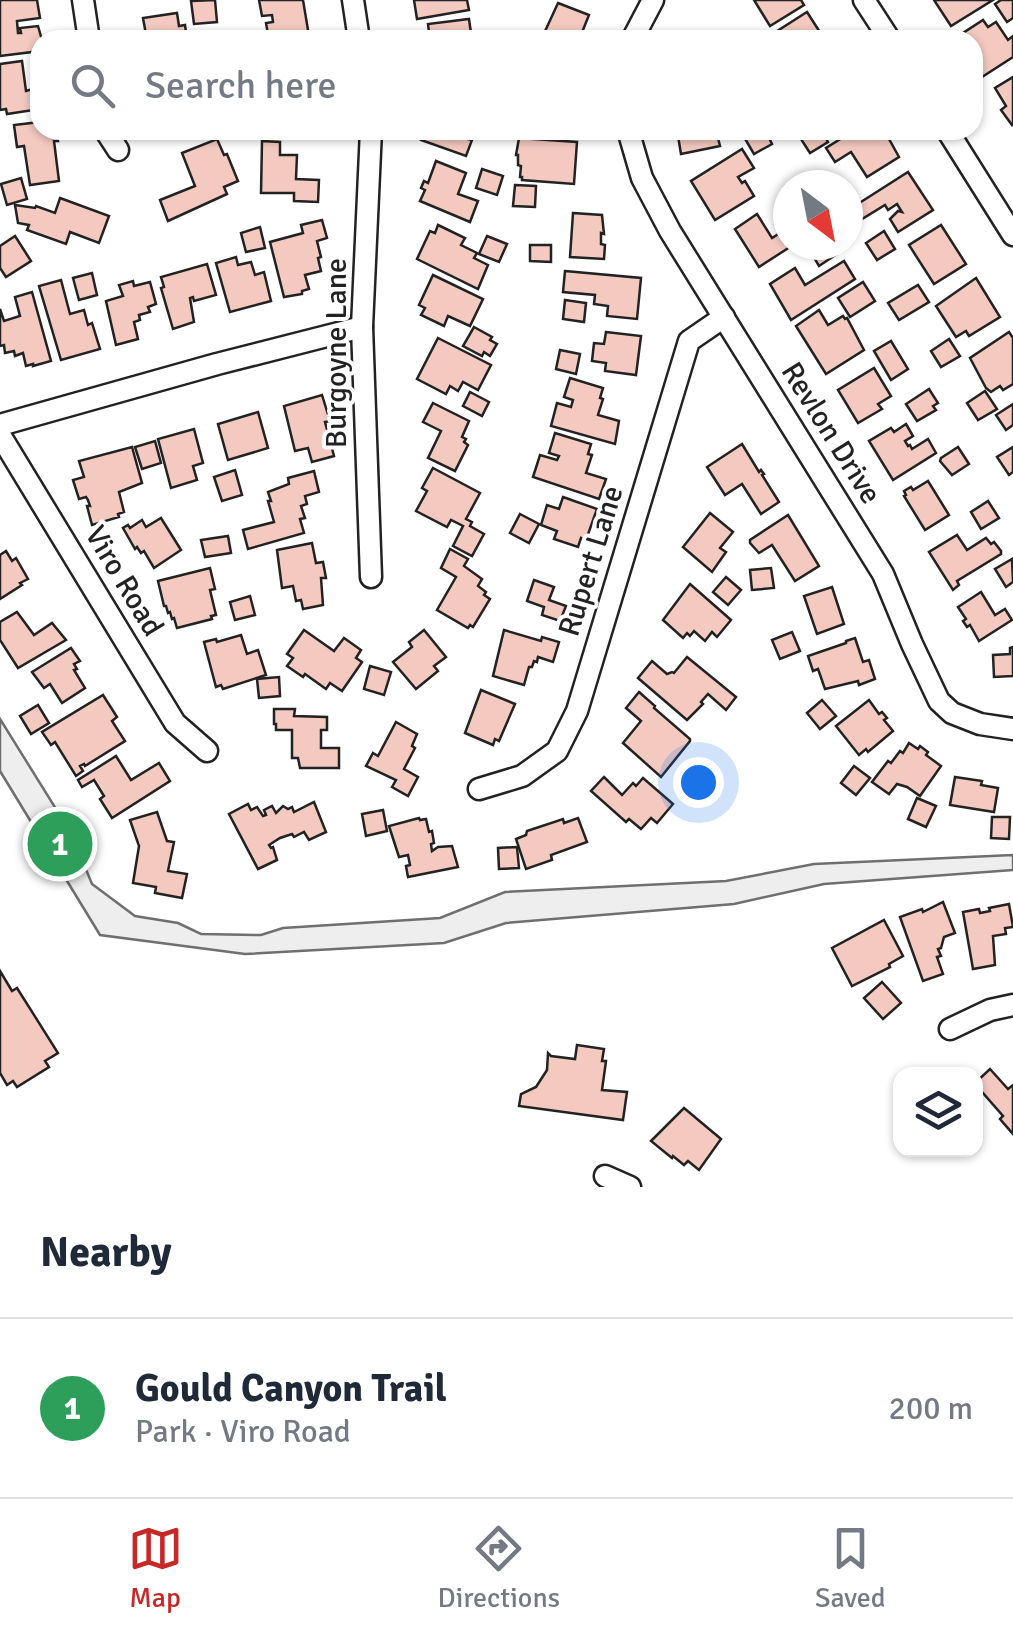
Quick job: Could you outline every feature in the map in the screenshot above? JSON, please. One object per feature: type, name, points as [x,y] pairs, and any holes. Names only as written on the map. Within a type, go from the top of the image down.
[{"type":"street","points":[[83,0],[88,30]]},
{"type":"street","points":[[354,0],[358,30]]},
{"type":"street","points":[[637,30],[653,0]]},
{"type":"street","points":[[864,0],[884,30]]},
{"type":"street","points":[[112,140],[118,150]]},
{"type":"street","name":"Burgoyne Lane","points":[[370,576],[362,327],[371,140]]},
{"type":"street","name":"Revlon Drive","points":[[631,140],[642,178],[670,230],[883,574],[940,701],[952,713],[980,724],[1013,729]]},
{"type":"street","points":[[952,140],[1013,235]]},
{"type":"street","name":"Rupert Lane","points":[[479,789],[522,776],[557,751],[564,738],[577,712],[689,341],[724,317]]},
{"type":"street","points":[[0,426],[362,327]]},
{"type":"street","name":"Viro Road","points":[[0,435],[175,723],[207,750]]},
{"type":"street","points":[[950,1029],[990,1010],[1013,1005]]},
{"type":"street","points":[[605,1176],[630,1187]]},
{"type":"shaded area","points":[[0,719],[71,833],[92,884],[135,916],[178,923],[201,934],[261,935],[283,928],[440,918],[505,892],[726,881],[814,864],[1013,855],[1013,870],[824,884],[734,904],[506,923],[444,943],[245,954],[100,935],[0,771]]},
{"type":"building","points":[[0,0],[37,0],[40,18],[17,21],[18,33],[20,28],[38,26],[39,30],[30,30],[30,52],[0,56]]},
{"type":"building","points":[[215,0],[217,22],[194,24],[191,1]]},
{"type":"building","points":[[259,0],[303,0],[308,30],[267,30],[266,23],[273,22],[272,15],[262,16]]},
{"type":"building","points":[[414,0],[467,0],[469,10],[417,19]]},
{"type":"building","points":[[754,0],[801,0],[804,5],[770,26]]},
{"type":"building","points":[[934,0],[993,0],[951,26]]},
{"type":"building","points":[[1013,0],[1013,18],[1007,22],[995,4]]},
{"type":"building","points":[[558,3],[589,15],[583,30],[546,30]]},
{"type":"building","points":[[807,12],[819,30],[779,30]]},
{"type":"building","points":[[177,13],[179,26],[185,25],[186,30],[145,30],[143,18]]},
{"type":"building","points":[[469,19],[471,30],[429,30],[428,24]]},
{"type":"building","points":[[983,20],[988,27],[996,22],[1008,40],[1013,36],[1013,57],[983,76],[983,30],[968,30]]},
{"type":"building","points":[[22,61],[26,91],[30,90],[30,111],[7,114],[6,109],[0,110],[0,64]]},
{"type":"building","points":[[1013,77],[1012,125],[1001,110],[1006,106],[995,88]]},
{"type":"building","points":[[30,123],[30,140],[58,140],[54,141],[59,181],[30,185],[24,146],[17,147],[14,125]]},
{"type":"building","points":[[217,140],[238,181],[224,187],[227,194],[168,221],[160,200],[195,186],[182,153]]},
{"type":"building","points":[[421,140],[472,140],[466,156]]},
{"type":"building","points":[[519,140],[577,142],[574,184],[522,180],[516,155]]},
{"type":"building","points":[[679,140],[718,140],[720,146],[681,154]]},
{"type":"building","points":[[746,140],[770,140],[772,144],[754,154]]},
{"type":"building","points":[[802,140],[827,140],[828,142],[810,153]]},
{"type":"building","points":[[839,140],[890,140],[899,157],[867,177],[851,152],[835,162],[826,148]]},
{"type":"building","points":[[262,141],[280,142],[280,155],[297,155],[296,179],[319,180],[318,202],[294,201],[294,193],[261,193]]},
{"type":"building","points":[[742,149],[754,168],[738,177],[754,196],[715,220],[691,181]]},
{"type":"building","points":[[436,161],[466,173],[458,194],[478,201],[470,222],[420,201],[425,190],[421,188],[424,181],[428,183]]},
{"type":"building","points":[[482,169],[503,176],[497,195],[476,188]]},
{"type":"building","points":[[908,172],[933,210],[898,232],[890,219],[902,212],[897,204],[888,210],[885,205],[863,218],[863,201]]},
{"type":"building","points":[[21,178],[27,199],[7,205],[1,184]]},
{"type":"building","points":[[515,185],[536,186],[535,207],[513,206]]},
{"type":"building","points":[[60,198],[109,216],[99,243],[70,232],[66,244],[18,223],[15,205],[36,206],[55,213]]},
{"type":"building","points":[[573,213],[602,215],[604,259],[570,257]]},
{"type":"building","points":[[757,214],[773,237],[773,258],[759,267],[735,229]]},
{"type":"building","points":[[322,220],[327,238],[317,241],[321,271],[305,275],[309,289],[302,294],[284,297],[270,242],[303,233],[301,225]]},
{"type":"building","points":[[438,225],[465,238],[461,245],[477,253],[474,258],[488,265],[478,289],[417,259],[430,231],[435,233]]},
{"type":"building","points":[[941,225],[966,264],[934,284],[909,245]]},
{"type":"building","points":[[260,227],[265,248],[246,252],[241,233]]},
{"type":"building","points":[[884,231],[895,249],[877,260],[866,243]]},
{"type":"building","points":[[15,236],[31,261],[6,277],[0,268],[0,246]]},
{"type":"building","points":[[487,236],[507,244],[499,262],[479,254]]},
{"type":"building","points":[[530,245],[551,245],[551,262],[530,261]]},
{"type":"building","points":[[236,257],[238,265],[251,262],[255,275],[264,272],[271,301],[230,312],[216,263]]},
{"type":"building","points":[[844,261],[855,279],[791,320],[770,284],[795,268],[805,285]]},
{"type":"building","points":[[207,264],[216,295],[194,301],[190,298],[194,322],[173,329],[161,277]]},
{"type":"building","points":[[565,271],[641,278],[637,319],[607,316],[608,306],[594,304],[595,295],[563,292]]},
{"type":"building","points":[[92,273],[97,295],[79,300],[73,278]]},
{"type":"building","points":[[433,275],[483,299],[470,326],[448,316],[444,326],[421,315],[425,308],[419,305]]},
{"type":"building","points":[[976,278],[1000,317],[969,336],[966,331],[956,337],[936,306]]},
{"type":"building","points":[[61,280],[70,314],[84,310],[100,349],[61,360],[39,286]]},
{"type":"building","points":[[133,281],[134,286],[150,282],[156,304],[134,322],[138,339],[116,345],[106,301],[123,296],[119,285]]},
{"type":"building","points":[[863,282],[875,301],[850,317],[838,298]]},
{"type":"building","points":[[918,285],[929,302],[899,320],[888,303]]},
{"type":"building","points":[[32,292],[51,361],[26,366],[23,353],[5,353],[4,345],[0,346],[0,309],[4,321],[20,316],[15,297]]},
{"type":"building","points":[[565,300],[586,303],[584,322],[563,319]]},
{"type":"building","points":[[819,310],[828,325],[843,316],[847,318],[864,350],[826,374],[796,326]]},
{"type":"building","points":[[474,327],[497,344],[490,356],[463,346]]},
{"type":"building","points":[[606,332],[641,336],[636,375],[605,371],[606,363],[592,361],[594,343],[604,344]]},
{"type":"building","points":[[1009,332],[1013,338],[1013,384],[991,392],[970,358]]},
{"type":"building","points":[[438,338],[491,365],[478,390],[463,382],[458,391],[450,386],[446,394],[417,379]]},
{"type":"building","points":[[949,339],[960,356],[941,367],[931,351]]},
{"type":"building","points":[[891,341],[908,369],[891,380],[874,351]]},
{"type":"building","points":[[560,350],[580,354],[576,374],[556,369]]},
{"type":"building","points":[[874,368],[891,396],[878,404],[882,409],[858,423],[838,390]]},
{"type":"building","points":[[570,378],[603,388],[598,415],[619,421],[615,444],[551,426],[557,403],[571,407],[573,400],[564,397]]},
{"type":"building","points":[[929,389],[938,403],[933,406],[936,410],[917,421],[906,404]]},
{"type":"building","points":[[985,391],[997,409],[978,420],[967,403]]},
{"type":"building","points":[[470,392],[489,402],[482,416],[463,406]]},
{"type":"building","points":[[322,395],[334,456],[312,462],[308,448],[295,451],[284,406]]},
{"type":"building","points":[[433,403],[469,421],[462,437],[468,445],[455,471],[428,458],[441,431],[423,422]]},
{"type":"building","points":[[1013,404],[1013,425],[1006,430],[996,415]]},
{"type":"building","points":[[258,412],[268,448],[228,460],[218,424]]},
{"type":"building","points":[[906,424],[913,436],[905,441],[908,446],[912,449],[928,439],[936,453],[893,480],[869,441]]},
{"type":"building","points":[[194,429],[203,463],[193,466],[197,480],[171,488],[158,439]]},
{"type":"building","points":[[555,433],[591,444],[586,473],[606,479],[599,499],[533,477],[540,455],[557,460],[559,456],[549,453]]},
{"type":"building","points":[[155,441],[161,463],[142,469],[135,447]]},
{"type":"building","points":[[742,444],[779,502],[761,514],[742,484],[725,495],[707,467]]},
{"type":"building","points":[[132,447],[142,483],[119,492],[124,512],[119,517],[92,525],[88,500],[79,499],[73,480],[84,477],[79,461]]},
{"type":"building","points":[[958,447],[969,464],[952,475],[940,461]]},
{"type":"building","points":[[1013,447],[1013,472],[1009,475],[997,457]]},
{"type":"building","points":[[433,468],[480,493],[466,519],[484,534],[472,556],[453,546],[463,526],[451,520],[447,527],[416,511]]},
{"type":"building","points":[[235,470],[242,495],[222,501],[214,477]]},
{"type":"building","points":[[314,471],[319,492],[305,496],[307,504],[301,506],[304,533],[248,549],[243,530],[274,522],[268,492],[289,484],[288,478]]},
{"type":"building","points":[[928,481],[949,515],[925,530],[904,491]]},
{"type":"building","points":[[563,497],[597,509],[586,540],[581,538],[578,547],[554,539],[557,531],[541,525],[547,505],[559,509]]},
{"type":"building","points":[[988,501],[999,518],[981,529],[971,512]]},
{"type":"building","points":[[710,513],[733,532],[720,548],[726,552],[712,572],[683,547]]},
{"type":"building","points":[[520,514],[539,524],[529,543],[510,533]]},
{"type":"building","points":[[788,515],[819,566],[795,581],[772,545],[759,553],[750,543]]},
{"type":"building","points":[[161,518],[181,550],[154,568],[144,551],[135,549],[123,528],[142,520],[146,527]]},
{"type":"building","points":[[957,535],[967,550],[986,538],[991,544],[994,542],[1001,554],[957,581],[959,585],[953,590],[929,552]]},
{"type":"building","points":[[228,536],[231,553],[205,557],[201,540]]},
{"type":"building","points":[[312,543],[316,563],[323,562],[326,578],[321,578],[323,605],[303,609],[301,600],[296,601],[293,586],[282,588],[277,550]]},
{"type":"building","points":[[450,549],[468,559],[464,566],[482,579],[478,586],[490,599],[473,627],[468,628],[437,610],[456,577],[441,568]]},
{"type":"building","points":[[6,551],[12,561],[16,558],[28,579],[0,599],[0,555]]},
{"type":"building","points":[[1012,559],[1013,582],[1006,587],[995,569]]},
{"type":"building","points":[[210,568],[216,615],[177,628],[164,606],[158,581]]},
{"type":"building","points":[[771,568],[774,588],[752,590],[750,570]]},
{"type":"building","points":[[726,577],[741,590],[728,605],[713,592]]},
{"type":"building","points":[[534,580],[554,587],[549,600],[566,606],[560,621],[542,615],[544,607],[527,601]]},
{"type":"building","points":[[690,584],[731,620],[717,637],[712,632],[705,641],[694,631],[683,638],[663,620]]},
{"type":"building","points":[[832,587],[844,624],[817,634],[804,596]]},
{"type":"building","points":[[981,592],[995,615],[1005,609],[1012,620],[979,641],[963,621],[966,619],[958,607]]},
{"type":"building","points":[[250,596],[255,615],[235,620],[230,602]]},
{"type":"building","points":[[17,612],[34,635],[52,623],[66,640],[18,668],[0,640],[0,622]]},
{"type":"building","points":[[304,630],[334,651],[344,638],[361,650],[356,658],[362,662],[342,691],[330,683],[326,689],[287,666],[293,658],[287,654]]},
{"type":"building","points":[[424,630],[446,657],[434,666],[438,671],[416,689],[393,662],[412,647],[409,642]]},
{"type":"building","points":[[504,630],[559,642],[553,662],[538,657],[529,667],[524,685],[493,676]]},
{"type":"building","points":[[792,632],[800,651],[780,659],[772,640]]},
{"type":"building","points":[[241,635],[247,654],[258,650],[266,675],[223,689],[221,685],[216,687],[204,642]]},
{"type":"building","points":[[855,638],[863,662],[869,660],[875,679],[825,689],[808,656]]},
{"type":"building","points":[[1013,647],[1013,676],[994,677],[993,655],[1010,654]]},
{"type":"building","points":[[71,648],[80,661],[74,664],[74,670],[85,688],[62,703],[50,684],[44,688],[32,672]]},
{"type":"building","points":[[687,657],[736,697],[726,710],[708,694],[687,720],[638,678],[652,661],[667,674],[674,673]]},
{"type":"building","points":[[370,666],[391,672],[384,695],[364,689]]},
{"type":"building","points":[[279,677],[280,696],[259,698],[257,679]]},
{"type":"building","points":[[481,690],[515,704],[499,741],[495,739],[493,745],[465,733]]},
{"type":"building","points":[[639,692],[690,739],[661,777],[623,743],[641,721],[626,708]]},
{"type":"building","points":[[103,695],[117,717],[112,721],[125,741],[80,766],[83,771],[76,776],[55,742],[51,745],[42,732]]},
{"type":"building","points":[[822,700],[836,716],[820,729],[807,713]]},
{"type":"building","points":[[869,700],[887,718],[884,720],[893,731],[859,755],[836,726]]},
{"type":"building","points":[[38,705],[49,723],[31,734],[20,716]]},
{"type":"building","points":[[274,709],[295,709],[294,716],[327,717],[327,730],[321,730],[321,748],[339,748],[339,768],[300,768],[298,758],[292,758],[292,730],[276,730]]},
{"type":"building","points":[[396,722],[417,734],[404,769],[418,777],[408,796],[392,787],[396,780],[366,766],[373,753],[378,756]]},
{"type":"building","points":[[909,743],[918,749],[920,746],[941,766],[920,796],[897,784],[889,794],[872,782]]},
{"type":"building","points":[[116,756],[131,780],[159,763],[170,781],[112,818],[94,780],[82,787],[78,780]]},
{"type":"building","points":[[854,766],[870,778],[856,795],[841,783]]},
{"type":"building","points":[[604,777],[622,795],[643,778],[673,804],[657,823],[651,818],[641,829],[629,819],[626,822],[591,791]]},
{"type":"building","points":[[955,777],[998,788],[994,812],[950,805]]},
{"type":"building","points":[[917,798],[936,806],[926,827],[908,819]]},
{"type":"building","points":[[314,802],[326,832],[309,840],[304,832],[280,838],[269,845],[277,860],[258,869],[229,814],[248,804],[251,810],[257,807],[263,816],[264,810],[272,806],[276,813],[283,806],[292,807],[294,812]]},
{"type":"building","points":[[383,810],[387,831],[366,836],[362,814]]},
{"type":"building","points":[[157,812],[167,841],[174,842],[168,871],[187,874],[182,898],[155,893],[156,887],[133,883],[139,846],[130,820]]},
{"type":"building","points":[[992,817],[1010,817],[1009,839],[991,838]]},
{"type":"building","points":[[578,818],[587,842],[526,869],[516,839],[527,831]]},
{"type":"building","points":[[426,819],[429,832],[432,831],[432,851],[452,846],[458,867],[408,877],[408,855],[399,857],[389,826]]},
{"type":"building","points":[[517,847],[519,868],[499,869],[498,848]]},
{"type":"building","points":[[943,902],[955,933],[944,937],[938,949],[943,974],[923,981],[900,917]]},
{"type":"building","points":[[1009,904],[1013,927],[1005,928],[1006,934],[993,936],[995,965],[973,969],[963,912],[979,909],[980,913]]},
{"type":"building","points":[[884,920],[903,956],[852,986],[832,948]]},
{"type":"building","points":[[0,971],[12,991],[17,988],[58,1053],[45,1061],[49,1067],[17,1087],[13,1081],[7,1085],[0,1073]]},
{"type":"building","points":[[882,982],[901,1003],[883,1019],[864,998]]},
{"type":"building","points":[[577,1045],[604,1049],[602,1090],[627,1092],[623,1120],[519,1106],[521,1094],[536,1087],[547,1070],[548,1053],[575,1059]]},
{"type":"building","points":[[990,1069],[1008,1089],[1013,1085],[1013,1134],[983,1093],[983,1076]]},
{"type":"building","points":[[684,1108],[721,1139],[699,1170],[688,1161],[684,1165],[672,1158],[651,1141]]},
{"type":"place","name":"Gould Canyon Trail","points":[[60,844]]}]
